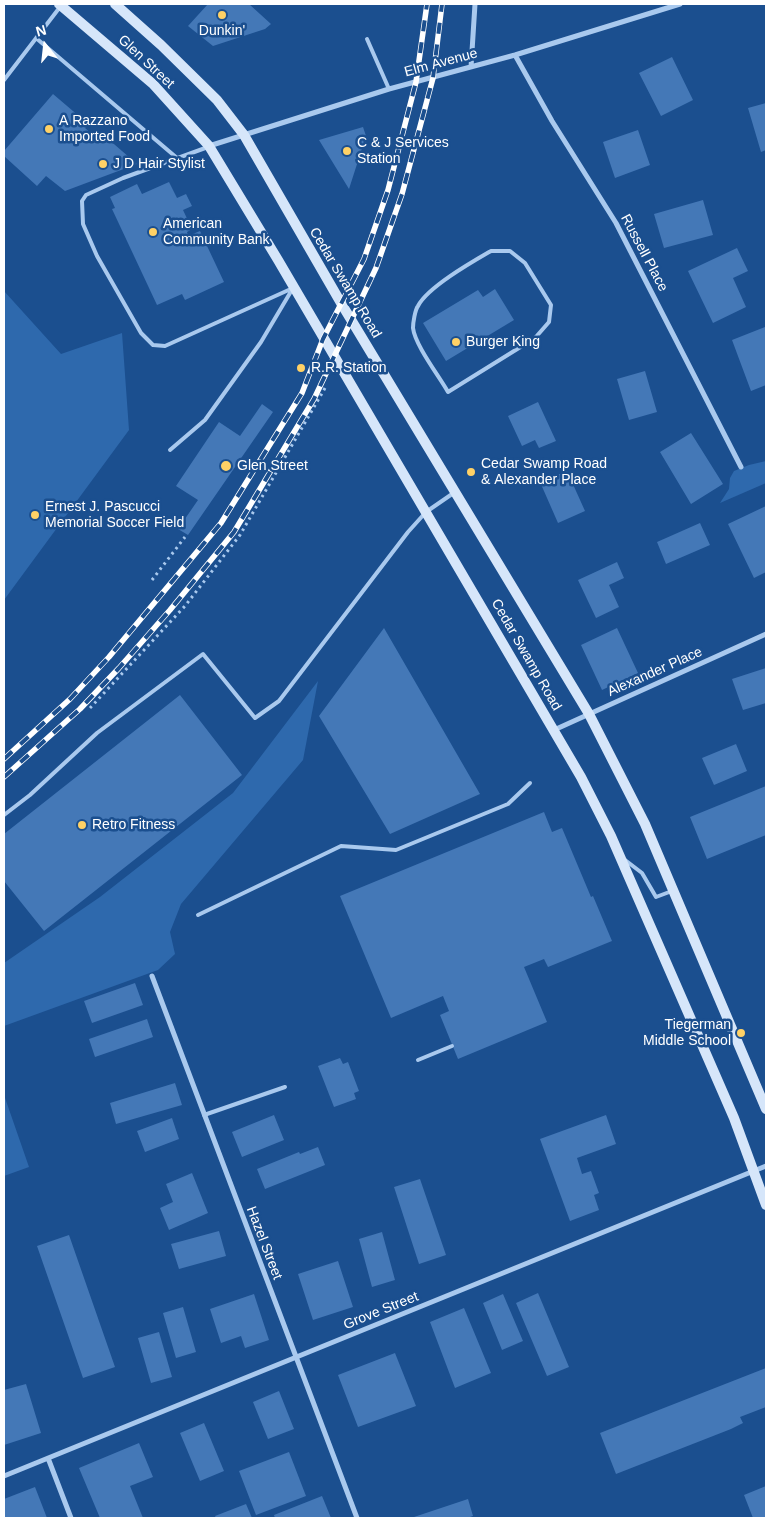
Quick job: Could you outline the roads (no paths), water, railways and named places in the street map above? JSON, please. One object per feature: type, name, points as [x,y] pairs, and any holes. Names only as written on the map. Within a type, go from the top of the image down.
[{"type":"main road","name":"Glen Street","points":[[115,4],[218,100],[244,135]]},
{"type":"main road","name":"Glen Street","points":[[60,5],[153,84],[209,146]]},
{"type":"main road","name":"Cedar Swamp Road","points":[[244,135],[341,303],[589,714],[645,824],[766,1109]]},
{"type":"main road","name":"Cedar Swamp Road","points":[[209,146],[426,512],[585,786],[620,856],[734,1118],[766,1205]]},
{"type":"street","points":[[471,66],[475,4]]},
{"type":"street","name":"Elm Avenue","points":[[209,146],[389,89],[515,55],[680,4]]},
{"type":"street","name":"Russell Place","points":[[515,55],[552,121],[616,223],[741,467]]},
{"type":"street","name":"Alexander Place","points":[[554,730],[766,634]]},
{"type":"street","name":"Hazel Street","points":[[152,976],[357,1518]]},
{"type":"street","name":"Grove Street","points":[[4,1476],[766,1166]]},
{"type":"street","points":[[48,1458],[71,1518]]},
{"type":"lane","points":[[4,80],[60,5]]},
{"type":"lane","points":[[36,38],[177,158]]},
{"type":"lane","points":[[367,40],[389,89]]},
{"type":"lane","points":[[209,146],[123,178],[86,195],[82,201],[83,224],[96,256],[141,333],[153,345],[165,346],[294,288]]},
{"type":"lane","points":[[491,251],[510,251],[525,263],[551,305],[549,322],[535,338],[448,392],[418,343],[413,327],[418,306],[429,292],[473,262],[491,251]]},
{"type":"lane","points":[[170,450],[205,420],[262,342],[294,288]]},
{"type":"lane","points":[[4,816],[98,733],[204,654],[255,718],[279,701],[357,598],[426,512],[455,492]]},
{"type":"lane","points":[[198,914],[341,846],[396,850],[508,804],[530,783]]},
{"type":"lane","points":[[620,856],[642,873],[656,897],[674,891]]},
{"type":"lane","points":[[418,1060],[452,1046]]},
{"type":"lane","points":[[204,1115],[285,1087]]},
{"type":"railway","points":[[4,759],[70,699],[109,657],[221,523],[302,393],[323,339],[364,259],[388,190],[416,82],[427,4]]},
{"type":"railway","points":[[4,777],[80,709],[119,668],[234,532],[314,399],[376,268],[402,194],[433,78],[442,4]]},
{"type":"place","name":"Dunkin'","points":[[222,15]]},
{"type":"place","name":"A Razzano Imported Food","points":[[49,129]]},
{"type":"place","name":"C & J Services Station","points":[[347,151]]},
{"type":"place","name":"J D Hair Stylist","points":[[103,164]]},
{"type":"place","name":"American Community Bank","points":[[153,232]]},
{"type":"place","name":"Burger King","points":[[456,342]]},
{"type":"place","name":"R.R. Station","points":[[301,368]]},
{"type":"place","name":"Glen Street","points":[[226,466]]},
{"type":"place","name":"Cedar Swamp Road & Alexander Place","points":[[471,472]]},
{"type":"place","name":"Ernest J. Pascucci Memorial Soccer Field","points":[[35,515]]},
{"type":"place","name":"Retro Fitness","points":[[82,825]]},
{"type":"place","name":"Tiegerman Middle School","points":[[741,1033]]}]
